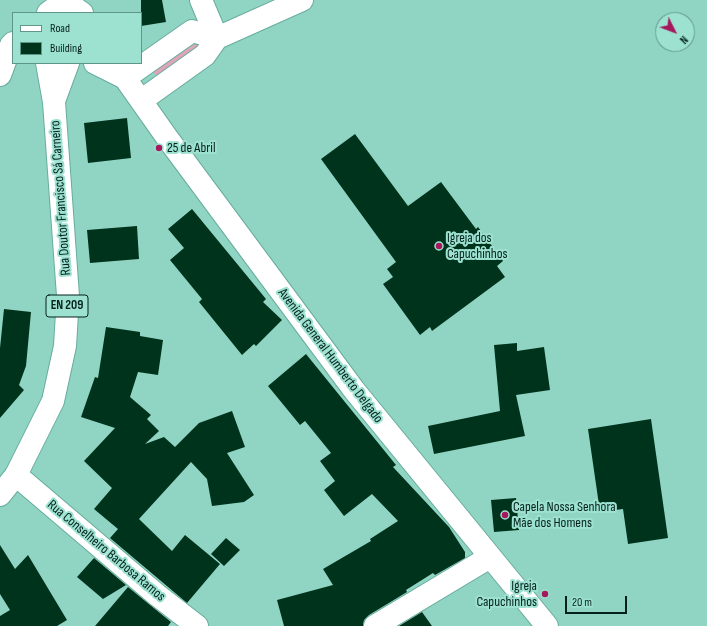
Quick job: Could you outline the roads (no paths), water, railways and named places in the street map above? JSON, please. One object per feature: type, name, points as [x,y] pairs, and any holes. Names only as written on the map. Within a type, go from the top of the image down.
[{"type":"street","points":[[43,0],[44,12]]},
{"type":"street","points":[[201,0],[217,38]]},
{"type":"street","points":[[142,100],[205,55],[217,38],[302,0]]},
{"type":"street","points":[[49,12],[56,7],[64,5],[79,8]]},
{"type":"street","points":[[142,59],[192,31],[217,38]]},
{"type":"street","points":[[0,75],[12,44]]},
{"type":"street","name":"Rua Doutor Francisco Sá Carneiro","points":[[0,495],[16,475],[53,401],[65,346],[68,296],[54,102],[47,64]]},
{"type":"street","name":"Rua Doutor Francisco Sá Carneiro","points":[[54,102],[68,64]]},
{"type":"street","name":"Avenida General Humberto Delgado","points":[[99,64],[122,70],[142,100],[354,390],[547,626]]},
{"type":"street","points":[[122,70],[133,64]]},
{"type":"street","name":"Rua Conselheiro Barbosa Ramos","points":[[16,475],[157,595],[197,626]]},
{"type":"street","points":[[375,626],[490,557]]},
{"type":"place","name":"25 de Abril","points":[[159,148]]},
{"type":"place","name":"Igreja dos Capuchinhos","points":[[439,246]]},
{"type":"place","name":"Capela Nossa Senhora Mãe dos Homens","points":[[505,515]]},
{"type":"place","name":"Igreja Capuchinhos","points":[[545,594]]}]
